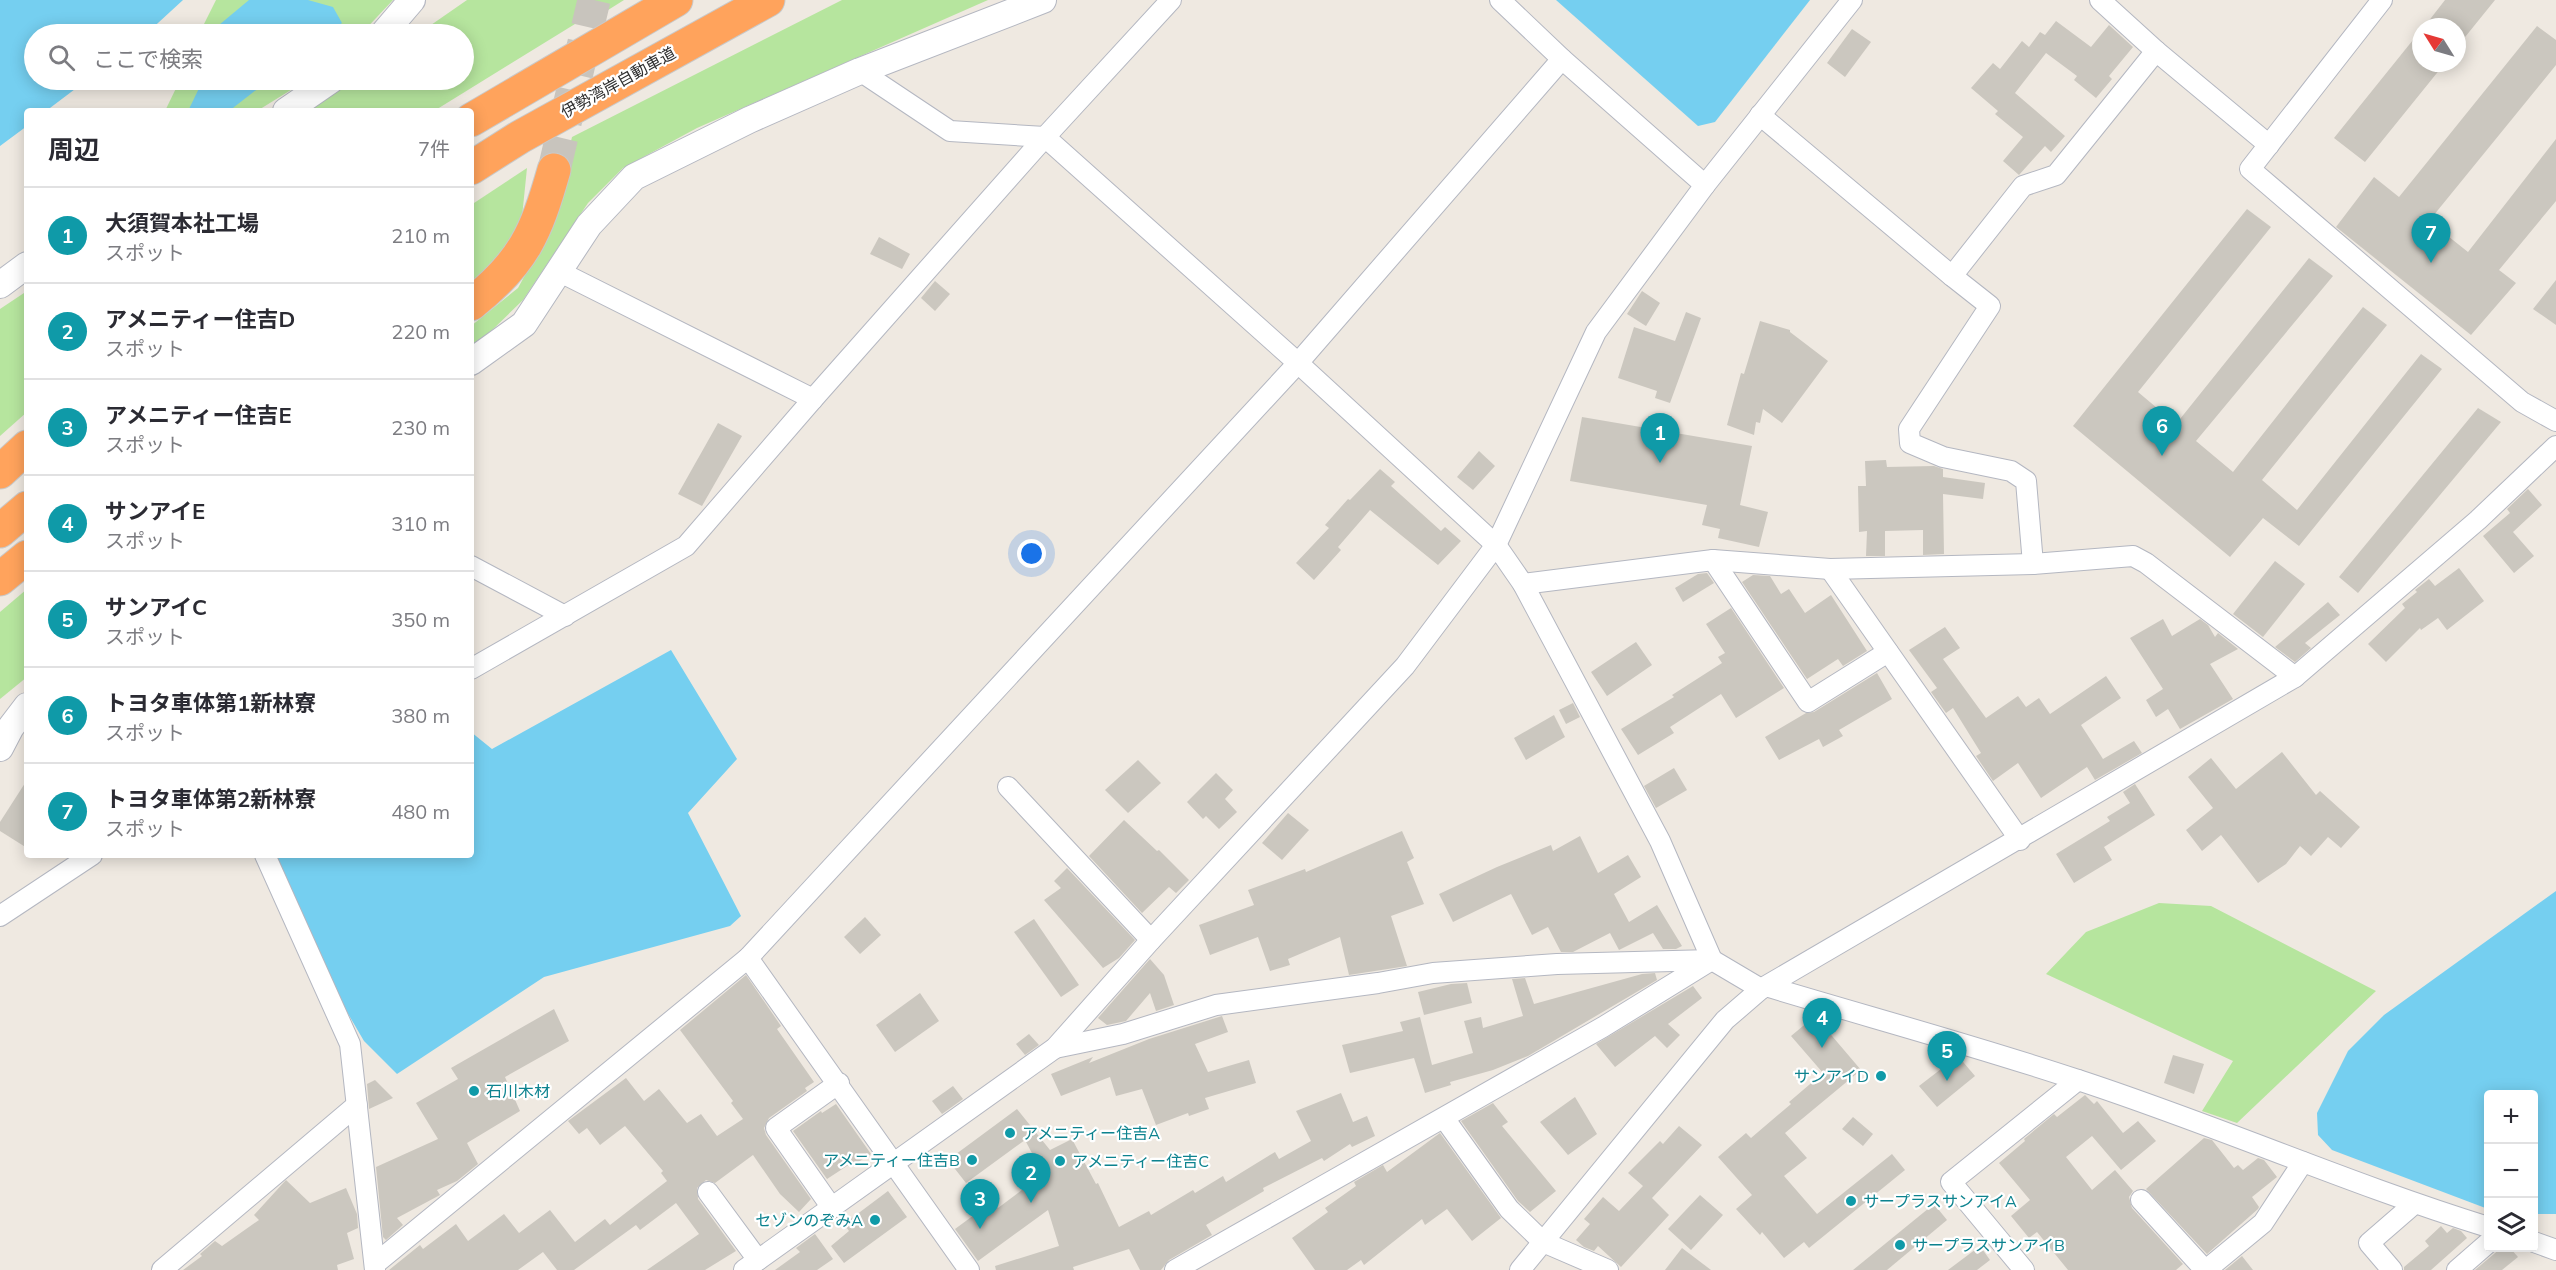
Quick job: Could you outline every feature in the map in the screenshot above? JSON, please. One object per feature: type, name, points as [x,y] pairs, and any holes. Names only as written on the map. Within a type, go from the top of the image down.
[{"type":"highway","points":[[474,118],[676,0]]},
{"type":"highway","name":"伊勢湾岸自動車道","points":[[474,166],[520,137],[768,0]]},
{"type":"highway","points":[[474,301],[514,265],[529,241],[542,212],[554,170]]},
{"type":"highway","points":[[0,472],[24,450]]},
{"type":"highway","points":[[0,531],[24,511]]},
{"type":"highway","points":[[0,579],[24,559]]},
{"type":"street","points":[[392,24],[412,0]]},
{"type":"street","points":[[474,360],[524,324],[589,225],[634,177],[749,120],[860,71],[1043,0]]},
{"type":"street","points":[[474,667],[686,546],[1045,137],[1171,0]]},
{"type":"street","points":[[1500,0],[1562,59],[1705,185]]},
{"type":"street","points":[[708,1192],[751,1265],[1055,1048],[1151,940],[1405,666],[1496,545],[1596,332],[1705,185],[1852,0]]},
{"type":"street","points":[[2100,0],[2156,51],[2269,145]]},
{"type":"street","points":[[2382,0],[2250,170],[2522,402],[2556,421]]},
{"type":"street","points":[[1952,276],[2023,186],[2056,175],[2156,51]]},
{"type":"street","points":[[375,1267],[748,958],[1298,363],[1562,59]]},
{"type":"street","points":[[860,71],[950,131],[1045,137],[1298,363],[1496,545],[1523,584],[1660,841],[1712,960]]},
{"type":"street","points":[[290,108],[316,90]]},
{"type":"street","points":[[1760,115],[1990,306],[1909,429],[1910,443],[1943,457],[2011,471],[2026,481],[2033,564]]},
{"type":"street","points":[[0,285],[24,267]]},
{"type":"street","points":[[560,272],[813,399]]},
{"type":"street","points":[[1520,1270],[1725,1020],[1765,988],[2295,677],[2478,520],[2556,446]]},
{"type":"street","points":[[1523,584],[1713,560],[1830,569],[2033,564],[2133,556],[2146,562],[2295,677]]},
{"type":"street","points":[[1713,560],[1808,702],[1888,652]]},
{"type":"street","points":[[474,568],[566,616]]},
{"type":"street","points":[[1830,569],[2020,840]]},
{"type":"street","points":[[0,748],[11,727],[24,710]]},
{"type":"street","points":[[1008,787],[1151,940]]},
{"type":"street","points":[[0,916],[87,858]]},
{"type":"street","points":[[266,858],[350,1044],[375,1267]]},
{"type":"street","points":[[748,958],[969,1270]]},
{"type":"street","points":[[1174,1270],[1603,1027],[1712,960]]},
{"type":"street","points":[[1055,1048],[1123,1034],[1216,1005],[1378,983],[1432,973],[1557,964],[1712,960],[1765,988],[2078,1080],[2237,1136],[2414,1204],[2484,1226]]},
{"type":"street","points":[[2024,1270],[1951,1182],[2078,1080]]},
{"type":"street","points":[[832,1208],[776,1128],[838,1083]]},
{"type":"street","points":[[170,1267],[357,1105]]},
{"type":"street","points":[[1444,1118],[1509,1209],[1543,1242],[1608,1270]]},
{"type":"street","points":[[2141,1200],[2206,1270],[2263,1223],[2303,1162]]},
{"type":"street","points":[[2392,1270],[2369,1244],[2414,1204]]},
{"type":"street","points":[[2538,1243],[2556,1250]]},
{"type":"street","points":[[2457,1270],[2484,1246]]},
{"type":"green space","points":[[216,0],[393,0],[370,24],[204,24]]},
{"type":"green space","points":[[467,0],[624,0],[589,22],[588,16],[474,86],[474,24],[432,24]]},
{"type":"green space","points":[[842,0],[988,0],[697,128],[623,168],[588,203],[523,300],[474,345],[474,324],[518,288],[550,229],[572,137]]},
{"type":"green space","points":[[175,90],[291,90],[262,108],[166,108]]},
{"type":"green space","points":[[338,90],[468,90],[439,108],[312,108]]},
{"type":"green space","points":[[527,168],[522,217],[504,259],[474,287],[474,203]]},
{"type":"green space","points":[[24,293],[24,415],[0,436],[0,309]]},
{"type":"green space","points":[[24,592],[24,679],[0,699],[0,612]]},
{"type":"green space","points":[[2159,903],[2211,906],[2376,991],[2237,1123],[2202,1111],[2233,1061],[2046,974],[2086,932]]},
{"type":"water","points":[[0,0],[183,0],[157,24],[24,24],[24,90],[74,90],[50,108],[24,108],[24,128],[0,146]]},
{"type":"water","points":[[249,0],[308,0],[333,7],[342,23],[341,24],[220,24]]},
{"type":"water","points":[[1556,0],[1810,0],[1715,122],[1698,126]]},
{"type":"water","points":[[198,90],[256,90],[233,108],[189,108]]},
{"type":"water","points":[[671,650],[737,759],[688,813],[741,916],[730,926],[544,977],[397,1074],[364,1041],[340,1000],[274,858],[474,858],[474,734],[492,749]]},
{"type":"water","points":[[2556,891],[2556,1214],[2538,1214],[2538,1090],[2484,1090],[2484,1207],[2332,1150],[2318,1135],[2317,1113],[2348,1051],[2384,1015]]},
{"type":"building","points":[[2445,0],[2495,0],[2466,36],[2466,18],[2431,18]]},
{"type":"building","points":[[2056,21],[2091,47],[2109,25],[2133,47],[2109,76],[2112,79],[2096,98],[2074,80],[2077,76],[2046,53],[2015,93],[2065,136],[2051,152],[2045,146],[2019,175],[2003,161],[2023,137],[1995,114],[1998,111],[1971,88],[1993,63],[2000,69],[2022,41],[2029,47],[2040,32],[2045,35]]},
{"type":"building","points":[[2537,26],[2556,40],[2556,65],[2429,221],[2468,252],[2556,139],[2556,201],[2499,270],[2516,283],[2471,335],[2336,227],[2374,177],[2399,197]]},
{"type":"building","points":[[1852,29],[1871,42],[1845,77],[1827,63]]},
{"type":"building","points":[[2412,41],[2412,72],[2438,72],[2365,162],[2334,138]]},
{"type":"building","points":[[2247,209],[2271,227],[2138,392],[2176,424],[2309,258],[2333,276],[2196,441],[2233,472],[2363,307],[2387,325],[2262,480],[2297,510],[2421,354],[2442,369],[2299,546],[2263,518],[2230,557],[2073,426]]},
{"type":"building","points":[[879,237],[910,254],[902,269],[870,254]]},
{"type":"building","points":[[2556,280],[2556,325],[2533,309]]},
{"type":"building","points":[[935,281],[950,294],[935,311],[921,298]]},
{"type":"building","points":[[1642,291],[1660,303],[1646,326],[1627,314]]},
{"type":"building","points":[[1686,312],[1701,318],[1670,403],[1655,398],[1657,391],[1618,378],[1634,327],[1675,341]]},
{"type":"building","points":[[1760,321],[1790,330],[1828,361],[1782,423],[1763,409],[1760,423],[1756,422],[1754,435],[1727,425],[1741,373],[1744,374]]},
{"type":"building","points":[[2478,408],[2501,422],[2358,593],[2339,577]]},
{"type":"building","points":[[1582,417],[1752,446],[1740,505],[1768,512],[1759,547],[1718,538],[1720,529],[1702,525],[1707,505],[1570,481]]},
{"type":"building","points":[[718,423],[742,436],[702,506],[678,494]]},
{"type":"building","points":[[1479,451],[1495,466],[1473,490],[1457,477]]},
{"type":"building","points":[[1886,460],[1887,467],[1934,466],[1943,469],[1943,477],[1985,483],[1983,499],[1943,494],[1944,554],[1923,555],[1923,530],[1885,531],[1885,556],[1866,556],[1867,531],[1859,532],[1858,486],[1866,486],[1865,461]]},
{"type":"building","points":[[1380,469],[1395,482],[1391,486],[1441,531],[1445,527],[1461,541],[1438,565],[1370,510],[1338,547],[1341,550],[1314,580],[1296,563],[1329,528],[1325,525],[1348,499],[1350,500]]},
{"type":"building","points":[[2528,489],[2542,505],[2513,532],[2534,556],[2514,573],[2483,536],[2510,513],[2507,509]]},
{"type":"building","points":[[2275,561],[2305,584],[2263,637],[2233,614]]},
{"type":"building","points":[[2459,568],[2484,601],[2447,630],[2438,618],[2421,630],[2420,628],[2386,662],[2368,644],[2405,608],[2402,604],[2417,592],[2415,590],[2429,579],[2435,586]]},
{"type":"building","points":[[1707,573],[1714,583],[1683,602],[1675,588],[1698,574]]},
{"type":"building","points":[[1753,575],[1770,576],[1781,594],[1789,589],[1805,613],[1831,595],[1867,651],[1843,666],[1838,659],[1807,679],[1742,582]]},
{"type":"building","points":[[2328,602],[2340,615],[2305,643],[2311,648],[2295,662],[2275,647]]},
{"type":"building","points":[[1731,608],[1784,688],[1736,718],[1721,694],[1670,727],[1674,733],[1638,755],[1621,729],[1674,697],[1672,695],[1722,663],[1718,657],[1725,653],[1706,624]]},
{"type":"building","points":[[2163,619],[2172,636],[2200,619],[2208,625],[2215,637],[2218,633],[2238,649],[2210,664],[2233,699],[2180,729],[2168,709],[2156,717],[2146,700],[2163,689],[2130,638]]},
{"type":"building","points":[[1945,627],[1960,648],[1943,659],[1986,718],[2018,696],[2026,707],[2039,698],[2050,714],[2106,676],[2121,698],[2081,725],[2103,759],[2134,741],[2142,753],[2095,780],[2087,767],[2041,798],[2018,763],[1993,781],[1976,756],[1981,753],[1953,708],[1946,713],[1931,692],[1937,688],[1909,650]]},
{"type":"building","points":[[1636,642],[1652,665],[1607,696],[1591,672]]},
{"type":"building","points":[[1877,673],[1892,699],[1839,730],[1843,736],[1823,747],[1819,739],[1779,760],[1765,737],[1806,713],[1814,712]]},
{"type":"building","points":[[1573,703],[1580,717],[1566,724],[1559,710]]},
{"type":"building","points":[[1554,715],[1565,737],[1526,760],[1514,738]]},
{"type":"building","points":[[2282,752],[2316,795],[2320,791],[2360,827],[2341,848],[2328,837],[2311,856],[2300,846],[2286,864],[2258,883],[2221,835],[2202,851],[2186,830],[2213,808],[2188,777],[2211,758],[2236,789]]},
{"type":"building","points":[[1138,760],[1161,783],[1128,813],[1105,790]]},
{"type":"building","points":[[1674,768],[1687,790],[1656,808],[1644,786]]},
{"type":"building","points":[[1216,773],[1233,790],[1225,799],[1237,812],[1219,829],[1206,816],[1203,819],[1187,802]]},
{"type":"building","points":[[2135,784],[2155,815],[2104,847],[2112,860],[2074,883],[2056,854],[2110,821],[2107,817],[2130,803],[2123,792]]},
{"type":"building","points":[[24,785],[24,846],[0,831],[0,822]]},
{"type":"building","points":[[1288,813],[1309,830],[1282,860],[1262,843]]},
{"type":"building","points":[[1124,820],[1189,880],[1176,893],[1169,887],[1142,913],[1089,856]]},
{"type":"building","points":[[1402,831],[1414,858],[1407,862],[1424,904],[1391,916],[1407,966],[1349,975],[1340,937],[1288,959],[1290,965],[1270,971],[1258,937],[1210,955],[1199,925],[1254,905],[1248,890],[1305,869],[1306,872]]},
{"type":"building","points":[[1580,836],[1598,873],[1628,855],[1641,877],[1614,894],[1629,922],[1657,905],[1682,946],[1676,949],[1663,949],[1653,933],[1619,950],[1610,933],[1573,952],[1561,952],[1548,927],[1532,935],[1511,894],[1453,922],[1439,894],[1551,845],[1553,851]]},
{"type":"building","points":[[1067,868],[1135,940],[1119,958],[1103,968],[1044,900],[1061,888],[1054,881]]},
{"type":"building","points":[[865,917],[881,935],[860,954],[844,937]]},
{"type":"building","points":[[1034,919],[1079,985],[1061,997],[1014,932]]},
{"type":"building","points":[[1150,959],[1164,975],[1174,1005],[1156,1011],[1150,993],[1126,1021],[1107,1025],[1098,1018]]},
{"type":"building","points":[[1655,973],[1657,980],[1528,1056],[1493,1070],[1450,1082],[1451,1085],[1425,1093],[1414,1058],[1350,1073],[1342,1045],[1403,1031],[1400,1022],[1420,1017],[1432,1065],[1473,1053],[1464,1021],[1481,1017],[1483,1028],[1523,1016],[1512,979],[1525,978],[1534,1004],[1642,974]]},
{"type":"building","points":[[746,975],[781,1026],[777,1029],[814,1082],[805,1088],[807,1091],[769,1118],[764,1128],[766,1135],[811,1199],[799,1212],[780,1194],[753,1155],[715,1183],[706,1180],[697,1188],[698,1199],[736,1251],[705,1270],[647,1270],[699,1234],[676,1203],[640,1230],[636,1225],[574,1270],[557,1270],[543,1252],[518,1270],[389,1270],[420,1245],[423,1249],[456,1224],[468,1241],[504,1214],[519,1233],[550,1210],[575,1242],[605,1219],[610,1225],[667,1181],[661,1173],[663,1171],[625,1126],[600,1145],[587,1128],[579,1134],[568,1121],[626,1078],[644,1101],[659,1089],[687,1123],[701,1114],[717,1136],[743,1119],[731,1103],[733,1101],[680,1030]]},
{"type":"building","points":[[1467,983],[1472,1003],[1424,1015],[1418,992],[1451,984]]},
{"type":"building","points":[[1693,986],[1702,998],[1668,1024],[1680,1035],[1667,1048],[1655,1036],[1615,1067],[1596,1044]]},
{"type":"building","points":[[920,993],[939,1021],[895,1052],[876,1025]]},
{"type":"building","name":"石川木材","points":[[554,1009],[569,1041],[505,1077],[520,1111],[467,1143],[478,1164],[457,1181],[437,1190],[440,1195],[397,1218],[403,1225],[386,1240],[383,1237],[376,1167],[438,1139],[416,1103],[458,1079],[451,1068]]},
{"type":"building","points":[[1222,1016],[1228,1032],[1195,1044],[1208,1072],[1249,1060],[1256,1083],[1205,1098],[1209,1109],[1189,1116],[1188,1113],[1156,1125],[1142,1089],[1116,1096],[1110,1077],[1061,1096],[1051,1074],[1093,1057],[1089,1063],[1149,1039]]},
{"type":"building","points":[[1815,1016],[1861,1070],[1785,1133],[1807,1158],[1784,1176],[1817,1214],[1892,1154],[1905,1170],[1809,1248],[1804,1242],[1784,1258],[1762,1232],[1760,1235],[1736,1209],[1752,1195],[1718,1157],[1746,1133],[1751,1138],[1823,1073],[1791,1036]]},
{"type":"building","points":[[1029,1034],[1039,1045],[1025,1055],[1016,1044]]},
{"type":"building","points":[[2173,1055],[2204,1064],[2194,1094],[2164,1083]]},
{"type":"building","points":[[1958,1056],[1975,1076],[1937,1107],[1919,1086]]},
{"type":"building","points":[[375,1080],[393,1098],[369,1109],[367,1084]]},
{"type":"building","points":[[953,1086],[963,1099],[942,1114],[932,1101]]},
{"type":"building","points":[[1341,1093],[1353,1122],[1367,1116],[1375,1136],[1352,1147],[1350,1144],[1324,1161],[1322,1158],[1263,1188],[1264,1191],[1206,1225],[1212,1235],[1169,1260],[1161,1270],[1140,1270],[1129,1249],[1073,1267],[1074,1270],[996,1270],[995,1266],[1059,1246],[1048,1210],[978,1261],[955,1229],[993,1201],[998,1208],[1043,1174],[1025,1140],[966,1183],[948,1160],[1017,1109],[1050,1150],[1072,1139],[1096,1184],[1098,1183],[1119,1227],[1149,1211],[1151,1215],[1193,1190],[1195,1193],[1223,1176],[1226,1182],[1275,1152],[1279,1159],[1311,1141],[1296,1111]]},
{"type":"building","points":[[2085,1095],[2094,1104],[2097,1101],[2123,1133],[2138,1121],[2156,1141],[2121,1170],[2092,1136],[2066,1157],[2092,1190],[2115,1170],[2133,1191],[2129,1197],[2132,1208],[2183,1264],[2176,1270],[2068,1270],[2037,1232],[2029,1238],[2011,1216],[2030,1200],[1999,1163],[2054,1114],[2057,1117]]},
{"type":"building","points":[[1575,1097],[1597,1134],[1568,1155],[1540,1122]]},
{"type":"building","points":[[1493,1103],[1508,1122],[1502,1126],[1556,1191],[1530,1212],[1518,1201],[1461,1121]]},
{"type":"building","points":[[836,1104],[871,1154],[827,1179],[793,1131],[821,1111],[822,1113]]},
{"type":"building","points":[[1853,1117],[1873,1134],[1863,1146],[1842,1129]]},
{"type":"building","points":[[1679,1126],[1702,1145],[1652,1198],[1669,1215],[1621,1267],[1598,1246],[1594,1251],[1584,1247],[1576,1240],[1590,1224],[1584,1219],[1603,1197],[1619,1211],[1643,1186],[1628,1173],[1660,1141],[1663,1144]]},
{"type":"building","points":[[1440,1133],[1501,1218],[1472,1241],[1447,1209],[1425,1225],[1422,1219],[1364,1265],[1361,1260],[1347,1270],[1315,1270],[1292,1238],[1328,1212],[1325,1208],[1356,1186],[1354,1182],[1383,1165],[1387,1172]]},
{"type":"building","points":[[2204,1138],[2212,1140],[2234,1168],[2238,1165],[2243,1170],[2258,1158],[2264,1160],[2277,1177],[2252,1197],[2258,1209],[2207,1254],[2146,1189]]},
{"type":"building","points":[[286,1180],[310,1203],[346,1188],[357,1214],[358,1228],[347,1233],[354,1259],[337,1265],[338,1270],[183,1270],[202,1256],[200,1254],[215,1241],[222,1246],[259,1220],[254,1215]]},
{"type":"building","name":"セゾンのぞみA","points":[[888,1191],[907,1217],[844,1263],[831,1246],[849,1231],[844,1224]]},
{"type":"building","points":[[1700,1195],[1723,1215],[1691,1250],[1668,1229]]},
{"type":"building","name":"サープラスサンアイB","points":[[1934,1204],[1947,1220],[1887,1270],[1853,1270]]},
{"type":"building","points":[[2441,1226],[2447,1233],[2453,1228],[2461,1231],[2467,1238],[2431,1270],[2404,1270],[2404,1267],[2429,1246],[2425,1241]]},
{"type":"building","points":[[815,1234],[833,1259],[817,1270],[775,1270],[800,1252],[796,1248]]},
{"type":"building","points":[[1980,1246],[1990,1260],[1977,1270],[1948,1270]]},
{"type":"building","points":[[1682,1248],[1711,1270],[1665,1270]]},
{"type":"building","points":[[2496,1252],[2514,1252],[2518,1257],[2502,1270],[2475,1270]]},
{"type":"building","points":[[2242,1256],[2253,1270],[2225,1270]]},
{"type":"tunnel","points":[[554,170],[594,0]]},
{"type":"place","name":"トヨタ車体第2新林寮","points":[[2431,263]]},
{"type":"place","name":"トヨタ車体第1新林寮","points":[[2162,456]]},
{"type":"place","name":"大須賀本社工場","points":[[1660,463]]},
{"type":"place","name":"サンアイE","points":[[1822,1048]]},
{"type":"place","name":"サンアイD","points":[[1881,1076]]},
{"type":"place","name":"サンアイC","points":[[1947,1081]]},
{"type":"place","name":"石川木材","points":[[474,1091]]},
{"type":"place","name":"アメニティー住吉A","points":[[1010,1133]]},
{"type":"place","name":"アメニティー住吉B","points":[[972,1160]]},
{"type":"place","name":"アメニティー住吉C","points":[[1060,1161]]},
{"type":"place","name":"サープラスサンアイA","points":[[1851,1201]]},
{"type":"place","name":"アメニティー住吉D","points":[[1031,1203]]},
{"type":"place","name":"セゾンのぞみA","points":[[875,1220]]},
{"type":"place","name":"アメニティー住吉E","points":[[980,1229]]},
{"type":"place","name":"サープラスサンアイB","points":[[1900,1245]]}]
